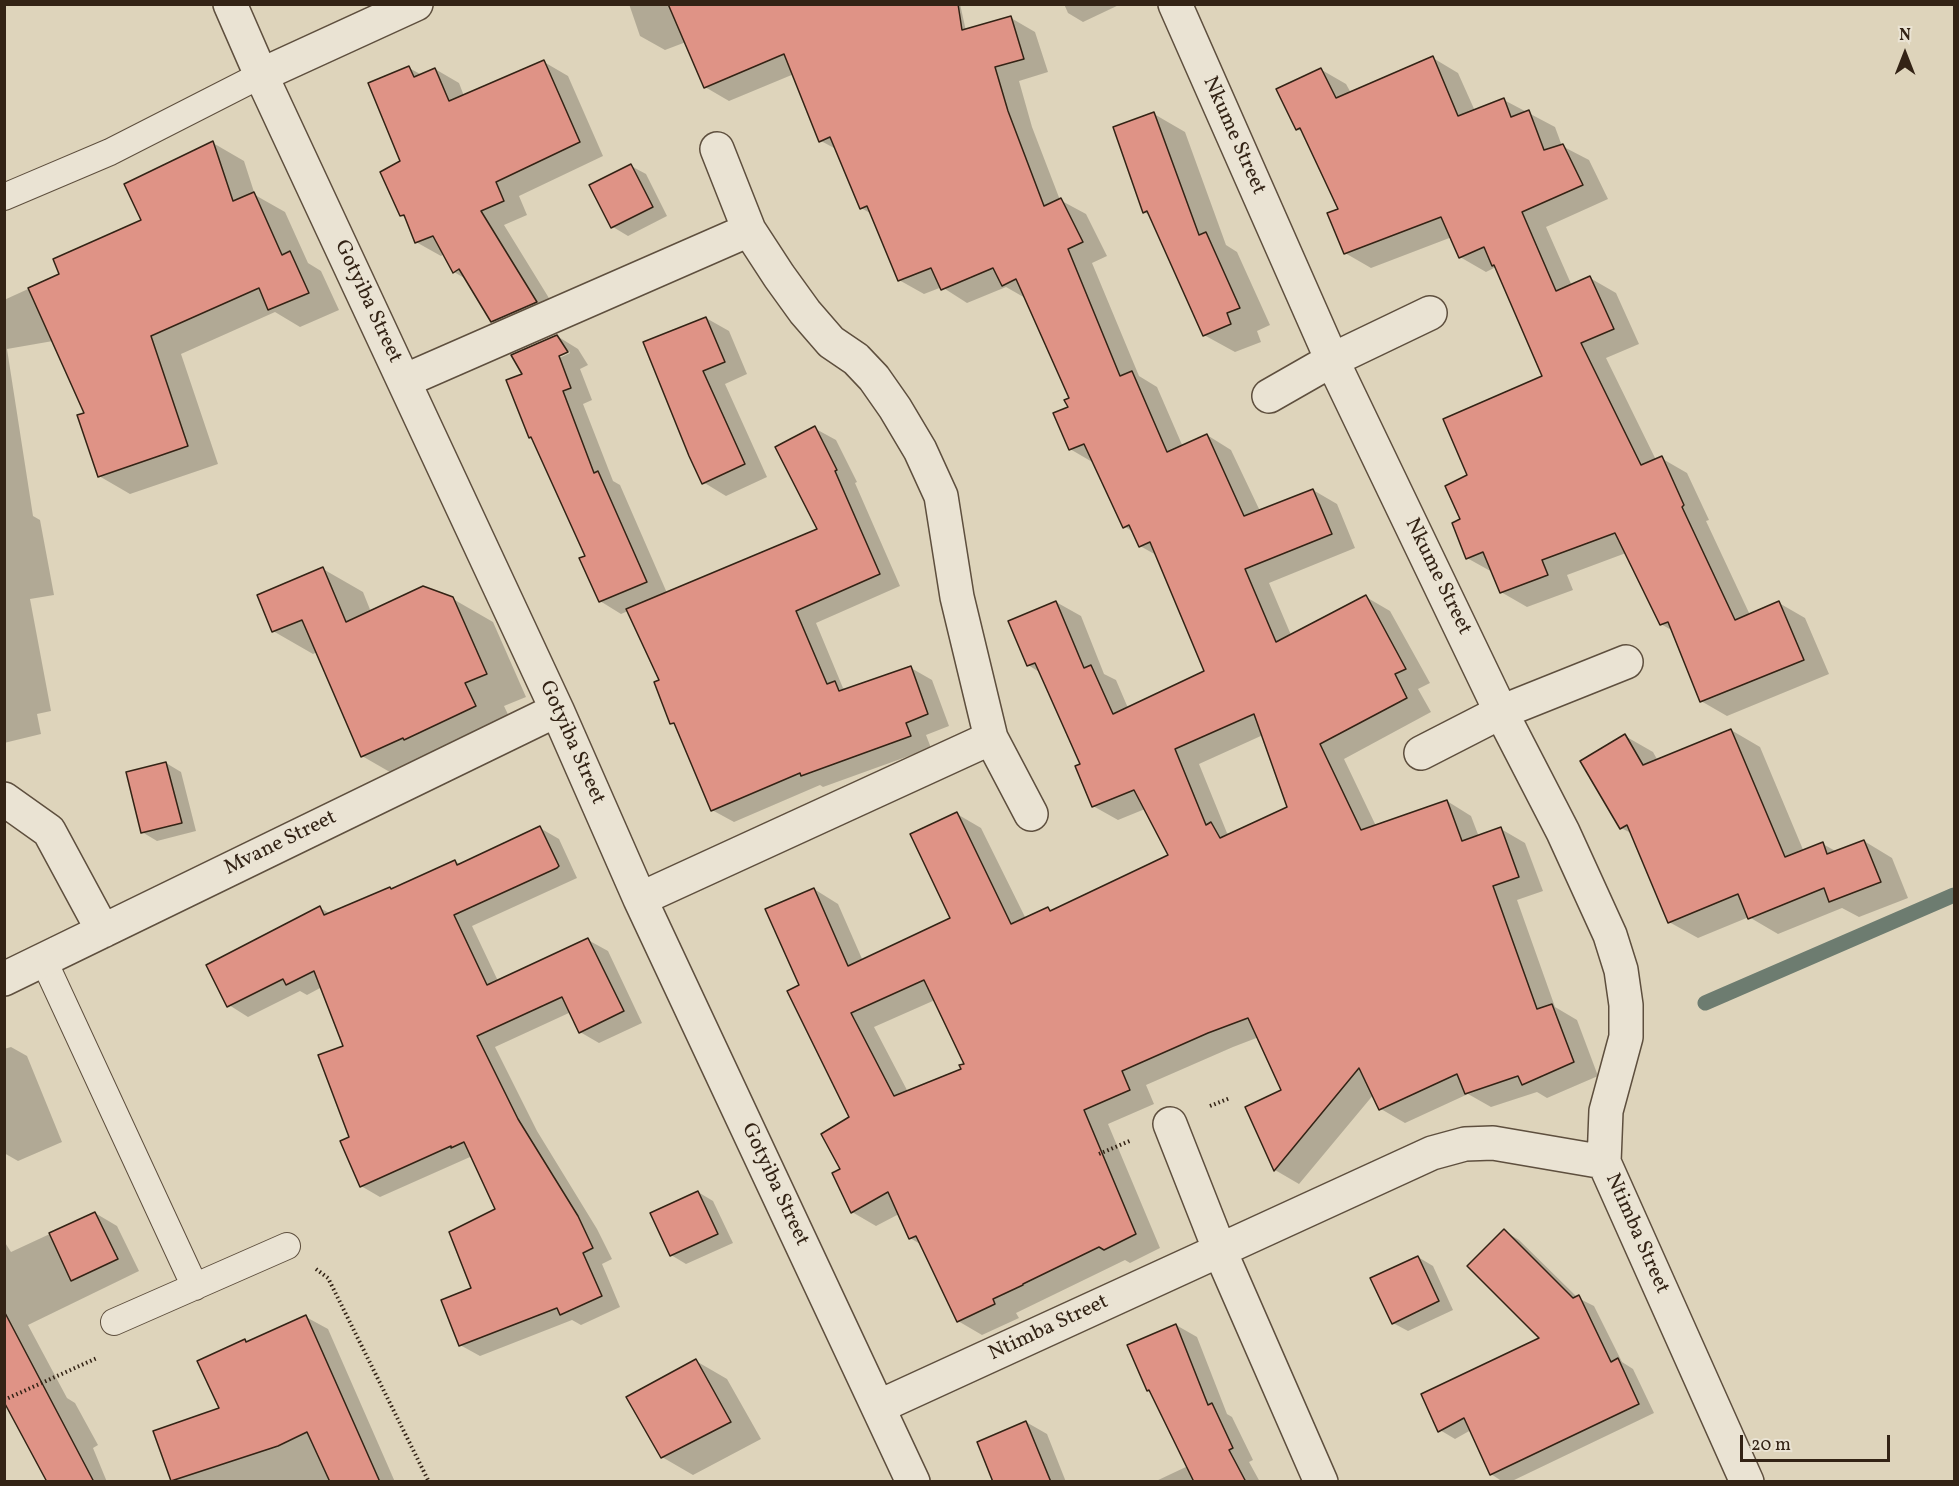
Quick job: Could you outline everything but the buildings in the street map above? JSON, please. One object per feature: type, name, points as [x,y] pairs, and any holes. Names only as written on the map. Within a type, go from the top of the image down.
[{"type":"street","name":"Gotyiba Street","points":[[231,4],[261,75],[557,710],[640,899],[913,1482]]},
{"type":"street","points":[[261,75],[416,4]]},
{"type":"street","name":"Nkume Street","points":[[1174,4],[1332,360],[1502,712],[1563,832],[1610,935],[1621,970],[1626,1005],[1626,1037],[1606,1111],[1604,1162]]},
{"type":"street","points":[[717,149],[749,230],[805,312],[831,342],[856,359],[874,378],[920,450],[941,496],[957,597],[991,738],[1032,814]]},
{"type":"street","points":[[404,381],[749,230]]},
{"type":"street","points":[[1269,396],[1332,360],[1430,313]]},
{"type":"street","points":[[1421,753],[1502,712],[1626,662]]},
{"type":"street","name":"Mvane Street","points":[[4,979],[557,710]]},
{"type":"street","points":[[640,899],[991,738]]},
{"type":"street","points":[[4,799],[49,831],[103,931]]},
{"type":"street","points":[[1170,1124],[1220,1251],[1322,1482]]},
{"type":"street","name":"Ntimba Street","points":[[878,1407],[1432,1154],[1465,1144],[1493,1143],[1604,1162],[1747,1482]]},
{"type":"lane","points":[[4,197],[110,152],[261,75]]},
{"type":"lane","points":[[44,961],[195,1287]]},
{"type":"lane","points":[[114,1322],[287,1246]]},
{"type":"path","points":[[287,1246],[328,1278],[429,1482]]},
{"type":"path","points":[[4,1400],[107,1353],[114,1322]]},
{"type":"waterway","points":[[1705,1003],[1954,895]]}]
